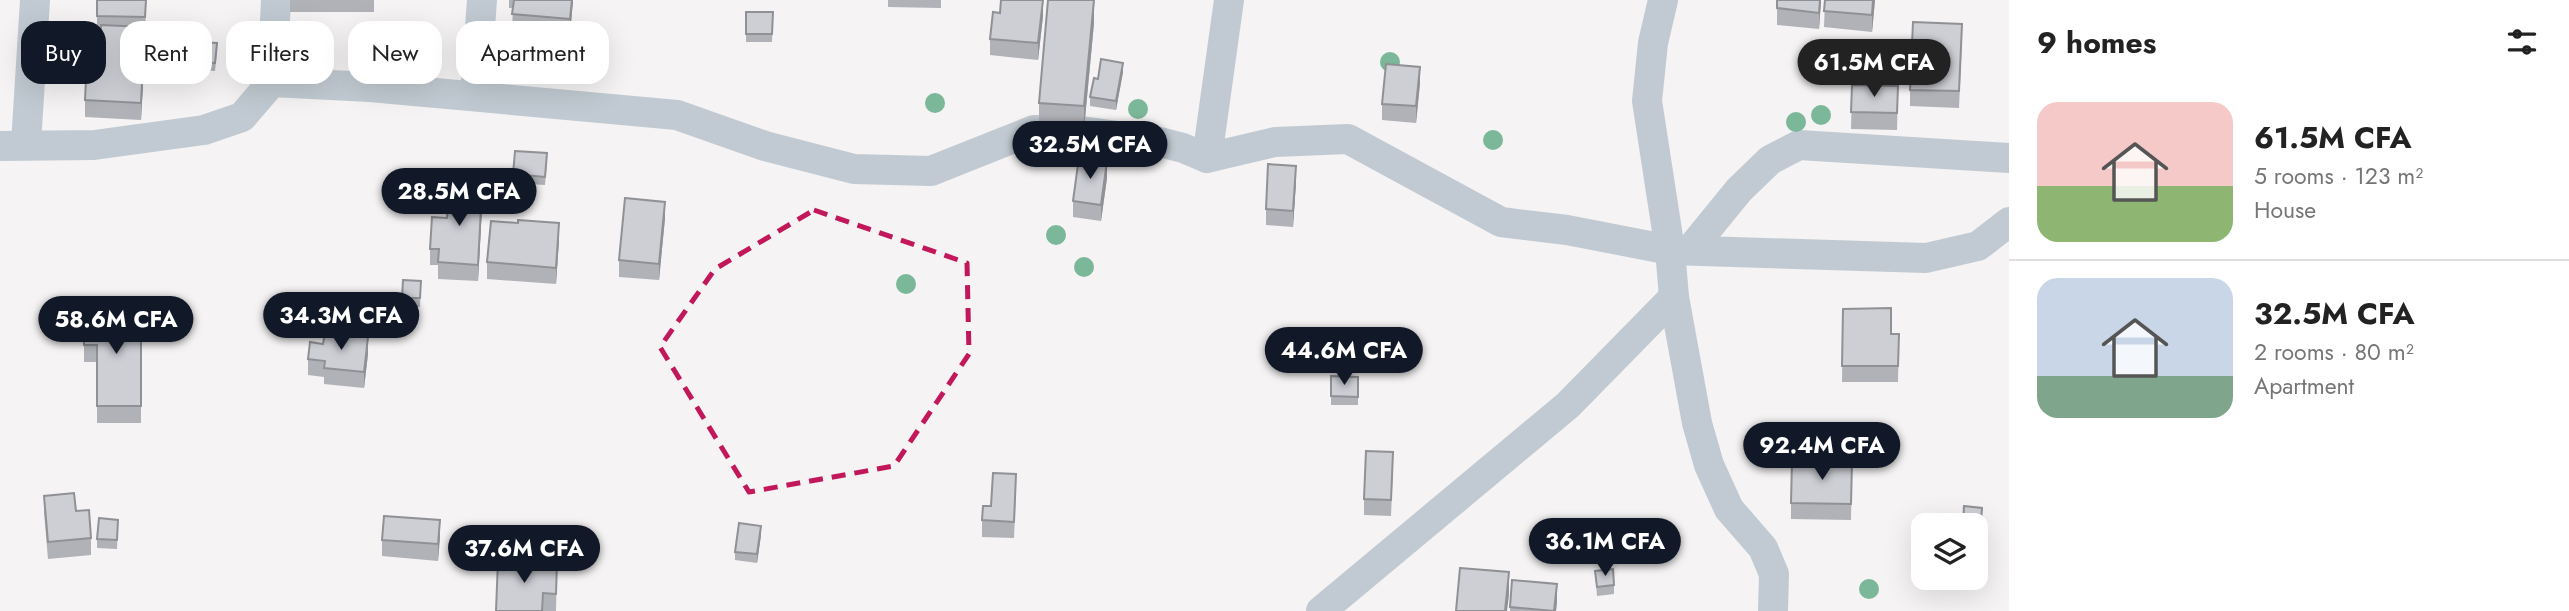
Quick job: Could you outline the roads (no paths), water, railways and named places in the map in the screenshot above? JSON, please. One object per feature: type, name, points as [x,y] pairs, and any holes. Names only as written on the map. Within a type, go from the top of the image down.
[{"type":"street","points":[[35,0],[13,145],[94,145],[204,130],[242,117],[270,84]]},
{"type":"street","points":[[275,21],[276,0]]},
{"type":"street","points":[[475,96],[482,0]]},
{"type":"street","points":[[1207,158],[1229,0]]},
{"type":"street","points":[[1663,0],[1653,43],[1647,101],[1680,250],[1674,297],[1697,423],[1709,465],[1729,509],[1763,548],[1774,574],[1773,611]]},
{"type":"street","points":[[311,84],[677,115],[765,146],[855,169],[931,171],[1034,130],[1082,131],[1160,142],[1207,158],[1275,142],[1348,139],[1502,222],[1567,230],[1680,250],[1926,258],[1978,246],[2009,222]]},
{"type":"street","points":[[1680,250],[1770,160],[1799,145],[2009,158]]},
{"type":"street","points":[[1321,611],[1568,405],[1674,297]]}]
